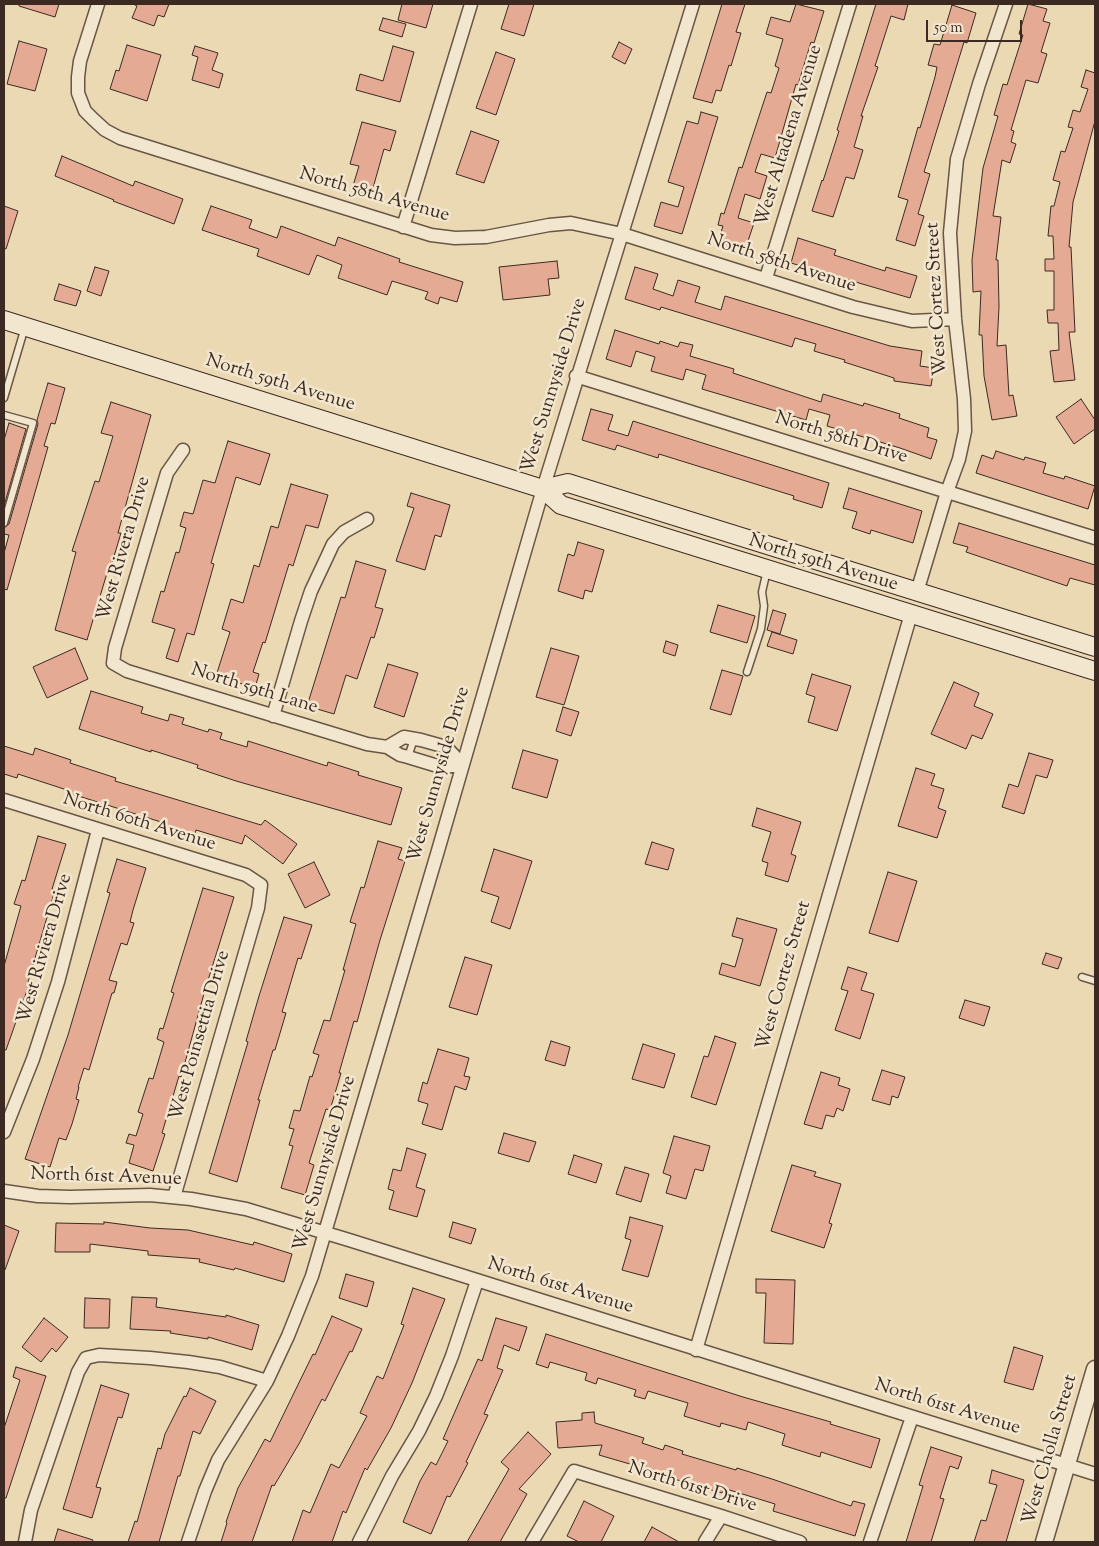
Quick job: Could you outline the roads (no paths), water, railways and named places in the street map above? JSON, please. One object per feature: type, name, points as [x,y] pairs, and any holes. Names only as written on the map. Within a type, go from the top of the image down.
[{"type":"main road","name":"North 59th Avenue","points":[[4,320],[543,489],[561,505],[1095,671]]},
{"type":"main road","name":"North 59th Avenue","points":[[543,489],[568,483],[1095,647]]},
{"type":"street","name":"North 58th Avenue","points":[[98,4],[83,52],[78,77],[78,93],[85,110],[105,130],[120,138],[431,235],[455,238],[486,237],[549,225],[571,223],[622,234],[853,307],[912,321],[955,319]]},
{"type":"street","points":[[403,227],[471,4]]},
{"type":"street","name":"West Sunnyside Drive","points":[[188,1542],[205,1491],[218,1460],[267,1381],[288,1336],[312,1276],[576,376],[693,4]]},
{"type":"street","name":"West Altadena Avenue","points":[[766,278],[850,4]]},
{"type":"street","name":"West Cortez Street","points":[[917,592],[966,431],[955,319],[950,233],[957,159],[979,84],[1006,4]]},
{"type":"street","name":"North 58th Drive","points":[[576,376],[1095,538]]},
{"type":"street","name":"West Rivera Drive","points":[[114,663],[115,648],[167,473],[183,450]]},
{"type":"street","points":[[273,716],[301,621],[327,557],[334,544],[344,532],[367,519]]},
{"type":"street","name":"West Cortez Street","points":[[696,1350],[910,614]]},
{"type":"street","name":"North 59th Lane","points":[[114,663],[127,671],[367,744],[387,747],[400,755],[441,767],[463,765]]},
{"type":"street","points":[[387,747],[404,737],[414,739],[446,747],[463,765]]},
{"type":"street","name":"North 60th Avenue","points":[[4,800],[246,875],[261,885]]},
{"type":"street","name":"West Riviera Drive","points":[[4,1132],[33,1059],[58,982],[98,830]]},
{"type":"street","name":"West Poinsettia Drive","points":[[174,1197],[258,908],[261,885]]},
{"type":"street","name":"North 61st Avenue","points":[[4,1191],[38,1196],[150,1195],[174,1197],[246,1210],[326,1233],[1095,1474]]},
{"type":"street","points":[[359,1542],[392,1476],[419,1431],[436,1396],[452,1356],[476,1281]]},
{"type":"street","points":[[25,1542],[31,1510],[78,1372],[86,1358],[99,1355],[188,1362],[220,1367],[267,1381]]},
{"type":"street","name":"West Cholla Street","points":[[1044,1542],[1095,1369]]},
{"type":"street","points":[[870,1542],[912,1417]]},
{"type":"street","name":"North 61st Drive","points":[[532,1542],[574,1471],[800,1542]]},
{"type":"street","points":[[705,1542],[720,1516]]},
{"type":"lane","points":[[4,398],[25,327]]},
{"type":"lane","points":[[4,415],[33,423],[4,523]]},
{"type":"lane","points":[[747,672],[761,629],[764,606],[762,592],[767,569]]},
{"type":"lane","points":[[408,757],[414,739]]},
{"type":"lane","points":[[1082,977],[1095,981]]}]
